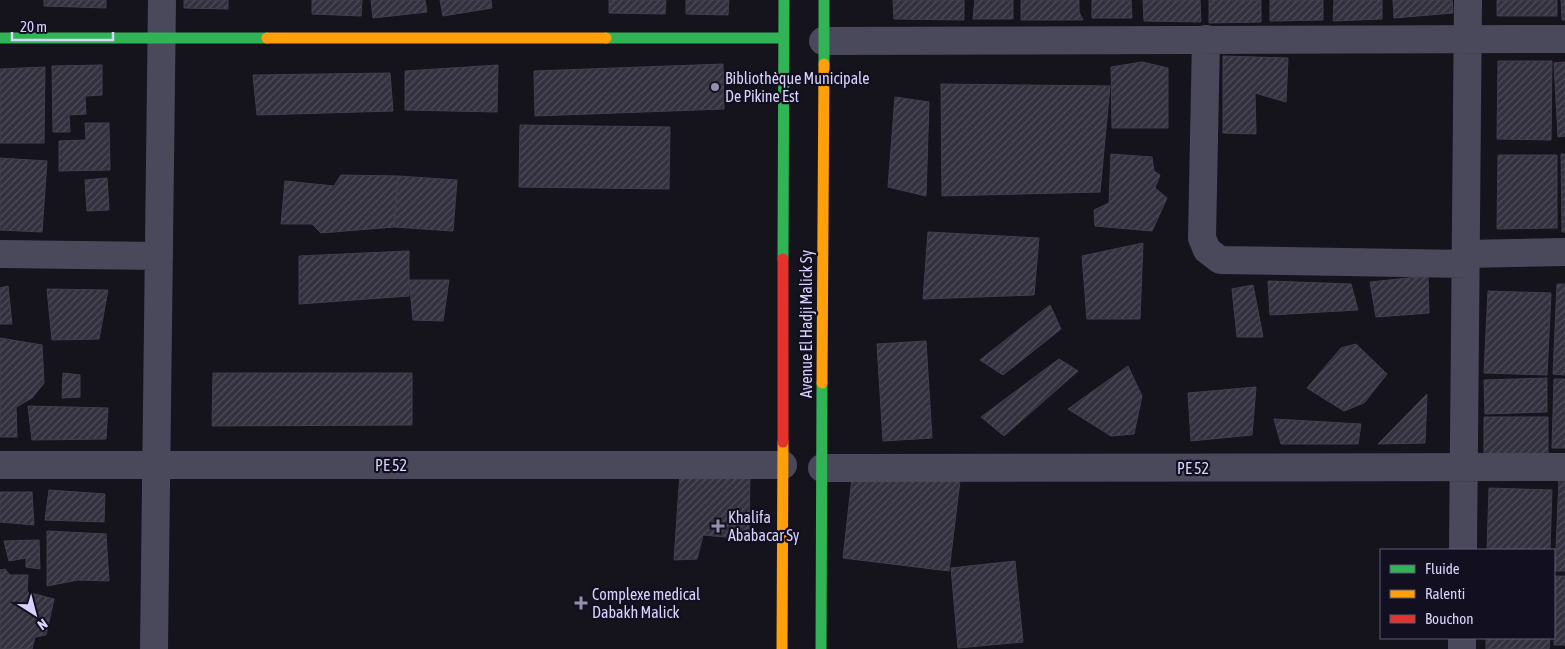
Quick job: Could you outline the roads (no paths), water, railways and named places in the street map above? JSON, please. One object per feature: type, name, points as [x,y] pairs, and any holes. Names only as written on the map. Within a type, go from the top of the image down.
[{"type":"street","points":[[154,649],[162,0]]},
{"type":"street","name":"Avenue El Hadji Malick Sy","points":[[782,649],[784,0]]},
{"type":"street","name":"Avenue El Hadji Malick Sy","points":[[821,649],[824,0]]},
{"type":"street","points":[[1463,549],[1468,0]]},
{"type":"street","points":[[0,38],[784,38]]},
{"type":"street","points":[[1206,39],[1202,238],[1207,250],[1220,260],[1465,259],[1565,252]]},
{"type":"street","points":[[823,41],[1565,39]]},
{"type":"street","points":[[0,254],[159,256]]},
{"type":"street","name":"PE 52","points":[[0,465],[783,465]]},
{"type":"street","name":"PE 52","points":[[822,468],[1565,467]]},
{"type":"place","name":"Bibliothèque Municipale De Pikine Est","points":[[715,87]]},
{"type":"place","name":"Khalifa Ababacar Sy","points":[[718,526]]},
{"type":"place","name":"Complexe medical Dabakh Malick","points":[[581,603]]}]
